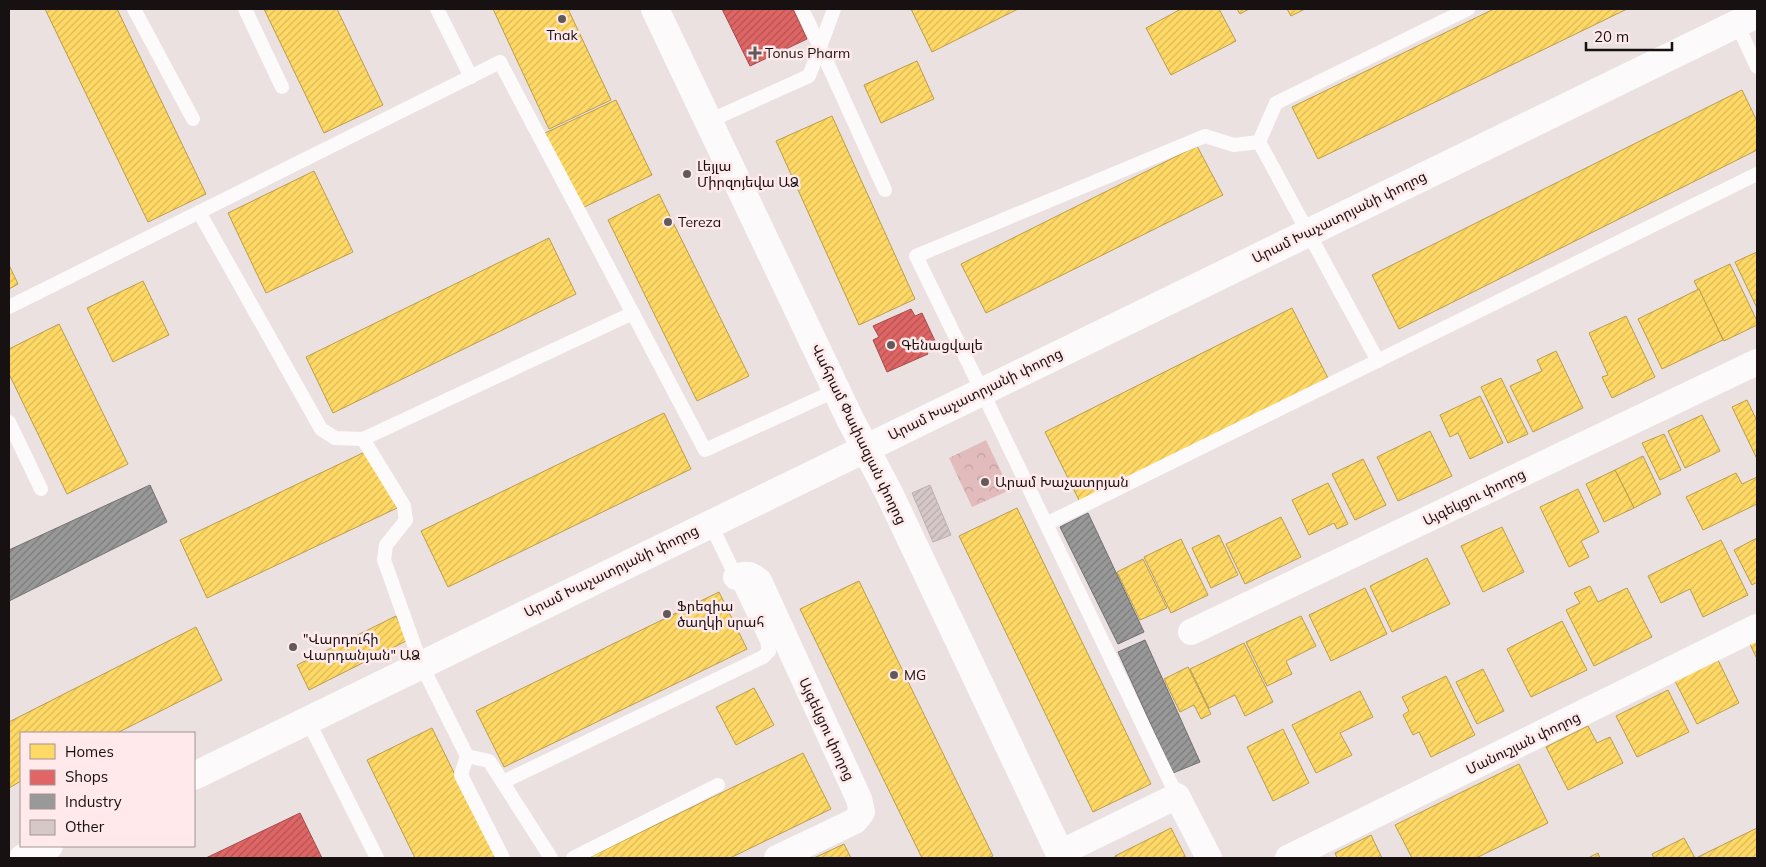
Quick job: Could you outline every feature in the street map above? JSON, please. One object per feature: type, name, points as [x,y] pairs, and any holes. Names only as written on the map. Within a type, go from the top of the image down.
[{"type":"street","name":"Վահրամ Փափազյան փողոց","points":[[656,9],[1061,856]]},
{"type":"street","name":"Արամ Խաչատրյանի փողոց","points":[[195,776],[1751,15]]},
{"type":"street","name":"Այգեկցու փողոց","points":[[1191,632],[1757,362]]},
{"type":"street","name":"Այգեկցու փողոց","points":[[736,577],[744,574],[753,576],[759,581],[859,799],[862,812],[855,821],[777,858]]},
{"type":"street","name":"Մանուշյան փողոց","points":[[1288,858],[1757,627]]},
{"type":"street","points":[[1061,856],[1177,796],[1209,858]]},
{"type":"street","points":[[23,858],[47,847]]},
{"type":"lane","points":[[134,9],[193,119]]},
{"type":"lane","points":[[245,9],[282,87]]},
{"type":"lane","points":[[437,9],[470,77]]},
{"type":"lane","points":[[802,9],[885,190]]},
{"type":"lane","points":[[709,121],[809,76],[834,9]]},
{"type":"lane","points":[[1258,142],[1276,103],[1468,9]]},
{"type":"lane","points":[[1751,15],[1757,67]]},
{"type":"lane","points":[[9,307],[500,62],[706,450],[837,390]]},
{"type":"lane","points":[[1177,796],[916,256],[1205,136],[1234,144],[1258,142]]},
{"type":"lane","points":[[1258,142],[1378,360]]},
{"type":"lane","points":[[1046,524],[1757,174]]},
{"type":"lane","points":[[199,212],[321,429],[335,438],[363,439],[633,313]]},
{"type":"lane","points":[[9,422],[41,490]]},
{"type":"lane","points":[[363,439],[404,506],[406,520],[386,545],[384,560],[421,664],[467,756],[461,775],[503,858]]},
{"type":"lane","points":[[504,782],[763,657],[769,651],[767,641],[710,523]]},
{"type":"lane","points":[[308,721],[377,858]]},
{"type":"lane","points":[[467,756],[489,761],[551,858]]},
{"type":"lane","points":[[573,858],[718,785]]},
{"type":"green space","points":[[986,440],[1010,490],[972,507],[949,458]]},
{"type":"building: Homes","points":[[45,9],[117,9],[206,194],[148,222]]},
{"type":"building: Homes","points":[[264,9],[337,9],[383,105],[324,133]]},
{"type":"building: Homes","points":[[493,9],[568,9],[611,100],[549,129]]},
{"type":"building: Homes","points":[[911,9],[1018,9],[932,52]]},
{"type":"building: Homes","points":[[1181,9],[1219,9],[1236,41],[1171,75],[1146,28]]},
{"type":"building: Homes","points":[[1237,9],[1249,9],[1240,14]]},
{"type":"building: Homes","points":[[1287,9],[1305,9],[1291,16]]},
{"type":"building: Homes","points":[[1494,9],[1627,9],[1318,159],[1292,107]]},
{"type":"building: Homes","points":[[917,61],[934,99],[881,123],[864,85]]},
{"type":"building: Homes","points":[[1742,90],[1757,121],[1757,150],[1399,329],[1372,275]]},
{"type":"building: Homes","points":[[616,100],[652,175],[580,209],[545,133]]},
{"type":"building: Homes","points":[[832,116],[915,299],[859,325],[776,141]]},
{"type":"building: Homes","points":[[1197,146],[1223,195],[986,313],[961,264]]},
{"type":"building: Homes","points":[[314,171],[353,252],[266,293],[228,213]]},
{"type":"building: Homes","points":[[659,194],[749,376],[697,401],[608,220]]},
{"type":"building: Homes","points":[[549,238],[576,294],[333,413],[306,357]]},
{"type":"building: Homes","points":[[1757,252],[1757,308],[1735,262]]},
{"type":"building: Homes","points":[[1730,264],[1757,321],[1757,325],[1724,341],[1694,281]]},
{"type":"building: Homes","points":[[9,265],[18,284],[9,289]]},
{"type":"building: Homes","points":[[143,281],[169,335],[113,362],[87,308]]},
{"type":"building: Homes","points":[[1699,289],[1723,340],[1662,369],[1638,319]]},
{"type":"building: Homes","points":[[1292,308],[1328,378],[1080,502],[1045,432]]},
{"type":"building: Homes","points":[[1626,316],[1655,377],[1612,398],[1602,377],[1608,375],[1589,333]]},
{"type":"building: Homes","points":[[59,324],[128,464],[67,494],[9,374],[9,349]]},
{"type":"building: Homes","points":[[1556,351],[1583,408],[1533,432],[1510,386],[1542,371],[1537,360]]},
{"type":"building: Homes","points":[[1501,378],[1528,434],[1508,443],[1481,387]]},
{"type":"building: Homes","points":[[1480,396],[1503,443],[1470,459],[1458,433],[1450,437],[1440,415]]},
{"type":"building: Homes","points":[[1747,400],[1757,421],[1757,459],[1732,407]]},
{"type":"building: Homes","points":[[664,413],[691,469],[448,587],[421,531]]},
{"type":"building: Homes","points":[[1702,415],[1720,451],[1685,468],[1668,431]]},
{"type":"building: Homes","points":[[1430,431],[1452,476],[1398,501],[1377,457]]},
{"type":"building: Homes","points":[[1664,434],[1681,470],[1660,480],[1642,443]]},
{"type":"building: Homes","points":[[369,450],[397,508],[207,598],[180,540]]},
{"type":"building: Homes","points":[[1643,456],[1661,494],[1634,508],[1615,470]]},
{"type":"building: Homes","points":[[1363,459],[1386,505],[1355,520],[1332,474]]},
{"type":"building: Homes","points":[[1615,470],[1634,508],[1604,522],[1586,484]]},
{"type":"building: Homes","points":[[1736,473],[1742,484],[1757,477],[1757,504],[1703,530],[1686,497]]},
{"type":"building: Homes","points":[[1328,483],[1348,524],[1337,529],[1334,523],[1309,535],[1292,500]]},
{"type":"building: Homes","points":[[1578,489],[1599,532],[1581,541],[1589,557],[1569,567],[1540,507]]},
{"type":"building: Homes","points":[[1017,508],[1151,784],[1093,812],[959,536]]},
{"type":"building: Homes","points":[[1281,517],[1301,557],[1245,584],[1226,544]]},
{"type":"building: Homes","points":[[1502,527],[1524,572],[1483,592],[1461,546]]},
{"type":"building: Homes","points":[[1219,535],[1238,575],[1211,588],[1192,548]]},
{"type":"building: Homes","points":[[1757,538],[1757,582],[1752,585],[1734,550]]},
{"type":"building: Homes","points":[[1181,539],[1208,595],[1171,613],[1144,557]]},
{"type":"building: Homes","points":[[1721,540],[1748,595],[1703,617],[1690,589],[1661,603],[1648,576]]},
{"type":"building: Homes","points":[[1427,558],[1450,604],[1392,632],[1370,586]]},
{"type":"building: Homes","points":[[1143,559],[1167,608],[1140,620],[1117,572]]},
{"type":"building: Homes","points":[[859,581],[993,856],[988,858],[922,858],[800,609]]},
{"type":"building: Homes","points":[[1590,586],[1598,602],[1627,588],[1652,637],[1594,666],[1566,610],[1580,603],[1574,593]]},
{"type":"building: Homes","points":[[1365,588],[1387,634],[1331,661],[1309,615]]},
{"type":"building: Homes","points":[[719,592],[747,649],[504,767],[476,711]]},
{"type":"building: Homes","points":[[396,616],[408,640],[309,690],[297,665]]},
{"type":"building: Homes","points":[[1301,616],[1316,646],[1286,661],[1292,674],[1267,686],[1246,642]]},
{"type":"building: Homes","points":[[1562,621],[1587,670],[1531,697],[1507,649]]},
{"type":"building: Homes","points":[[196,627],[222,680],[119,732],[20,732],[20,782],[9,788],[9,722]]},
{"type":"building: Homes","points":[[1757,640],[1757,659],[1750,644]]},
{"type":"building: Homes","points":[[1244,643],[1273,702],[1245,716],[1235,695],[1209,708],[1190,669]]},
{"type":"building: Homes","points":[[1718,660],[1739,703],[1697,724],[1675,681]]},
{"type":"building: Homes","points":[[1188,667],[1211,714],[1201,719],[1194,705],[1180,712],[1164,679]]},
{"type":"building: Homes","points":[[1483,669],[1504,711],[1477,724],[1456,682]]},
{"type":"building: Homes","points":[[1446,676],[1475,735],[1431,757],[1419,732],[1413,735],[1403,715],[1409,711],[1402,697]]},
{"type":"building: Homes","points":[[754,688],[774,725],[736,745],[716,707]]},
{"type":"building: Homes","points":[[1668,690],[1689,732],[1637,757],[1616,716]]},
{"type":"building: Homes","points":[[1360,691],[1373,717],[1340,733],[1352,755],[1316,773],[1292,725]]},
{"type":"building: Homes","points":[[1588,726],[1597,743],[1610,737],[1623,763],[1568,790],[1546,747]]},
{"type":"building: Homes","points":[[432,728],[496,858],[415,858],[367,760]]},
{"type":"building: Homes","points":[[1283,729],[1309,783],[1273,801],[1247,747]]},
{"type":"building: Homes","points":[[803,753],[831,809],[730,858],[588,858]]},
{"type":"building: Homes","points":[[1519,764],[1548,823],[1476,858],[1412,858],[1395,825]]},
{"type":"building: Homes","points":[[1171,828],[1186,858],[1116,858],[1115,856]]},
{"type":"building: Homes","points":[[1757,828],[1757,858],[1698,857]]},
{"type":"building: Homes","points":[[1371,835],[1382,858],[1337,858],[1335,853]]},
{"type":"building: Homes","points":[[1684,838],[1695,858],[1654,858],[1652,854]]},
{"type":"building: Homes","points":[[844,844],[851,858],[814,858]]},
{"type":"building: Homes","points":[[1598,853],[1600,858],[1588,858]]},
{"type":"building: Shops","points":[[722,9],[793,9],[807,39],[750,66]]},
{"type":"building: Shops","points":[[911,309],[915,316],[922,313],[936,343],[925,348],[928,354],[887,372],[873,340],[879,337],[873,326]]},
{"type":"building: Shops","points":[[300,813],[322,858],[206,858]]},
{"type":"building: Industry","points":[[150,485],[167,522],[9,601],[9,550]]},
{"type":"building: Industry","points":[[1088,513],[1144,632],[1118,644],[1060,527]]},
{"type":"building: Industry","points":[[1145,640],[1200,762],[1173,773],[1118,652]]},
{"type":"building: Other","points":[[930,485],[951,535],[933,542],[912,493]]},
{"type":"place","name":"Tnak","points":[[562,19]]},
{"type":"place","name":"Tonus Pharm","points":[[755,53]]},
{"type":"place","name":"Լեյլա Միրզոյեվա ԱՁ","points":[[687,174]]},
{"type":"place","name":"Tereza","points":[[668,222]]},
{"type":"place","name":"Գենացվալե","points":[[891,345]]},
{"type":"place","name":"Արամ Խաչատրյան","points":[[985,482]]},
{"type":"place","name":"Ֆրեզիա ծաղկի սրահ","points":[[667,614]]},
{"type":"place","name":"\"Վարդուհի Վարդանյան\" ԱՁ","points":[[293,647]]},
{"type":"place","name":"MG","points":[[894,675]]}]
